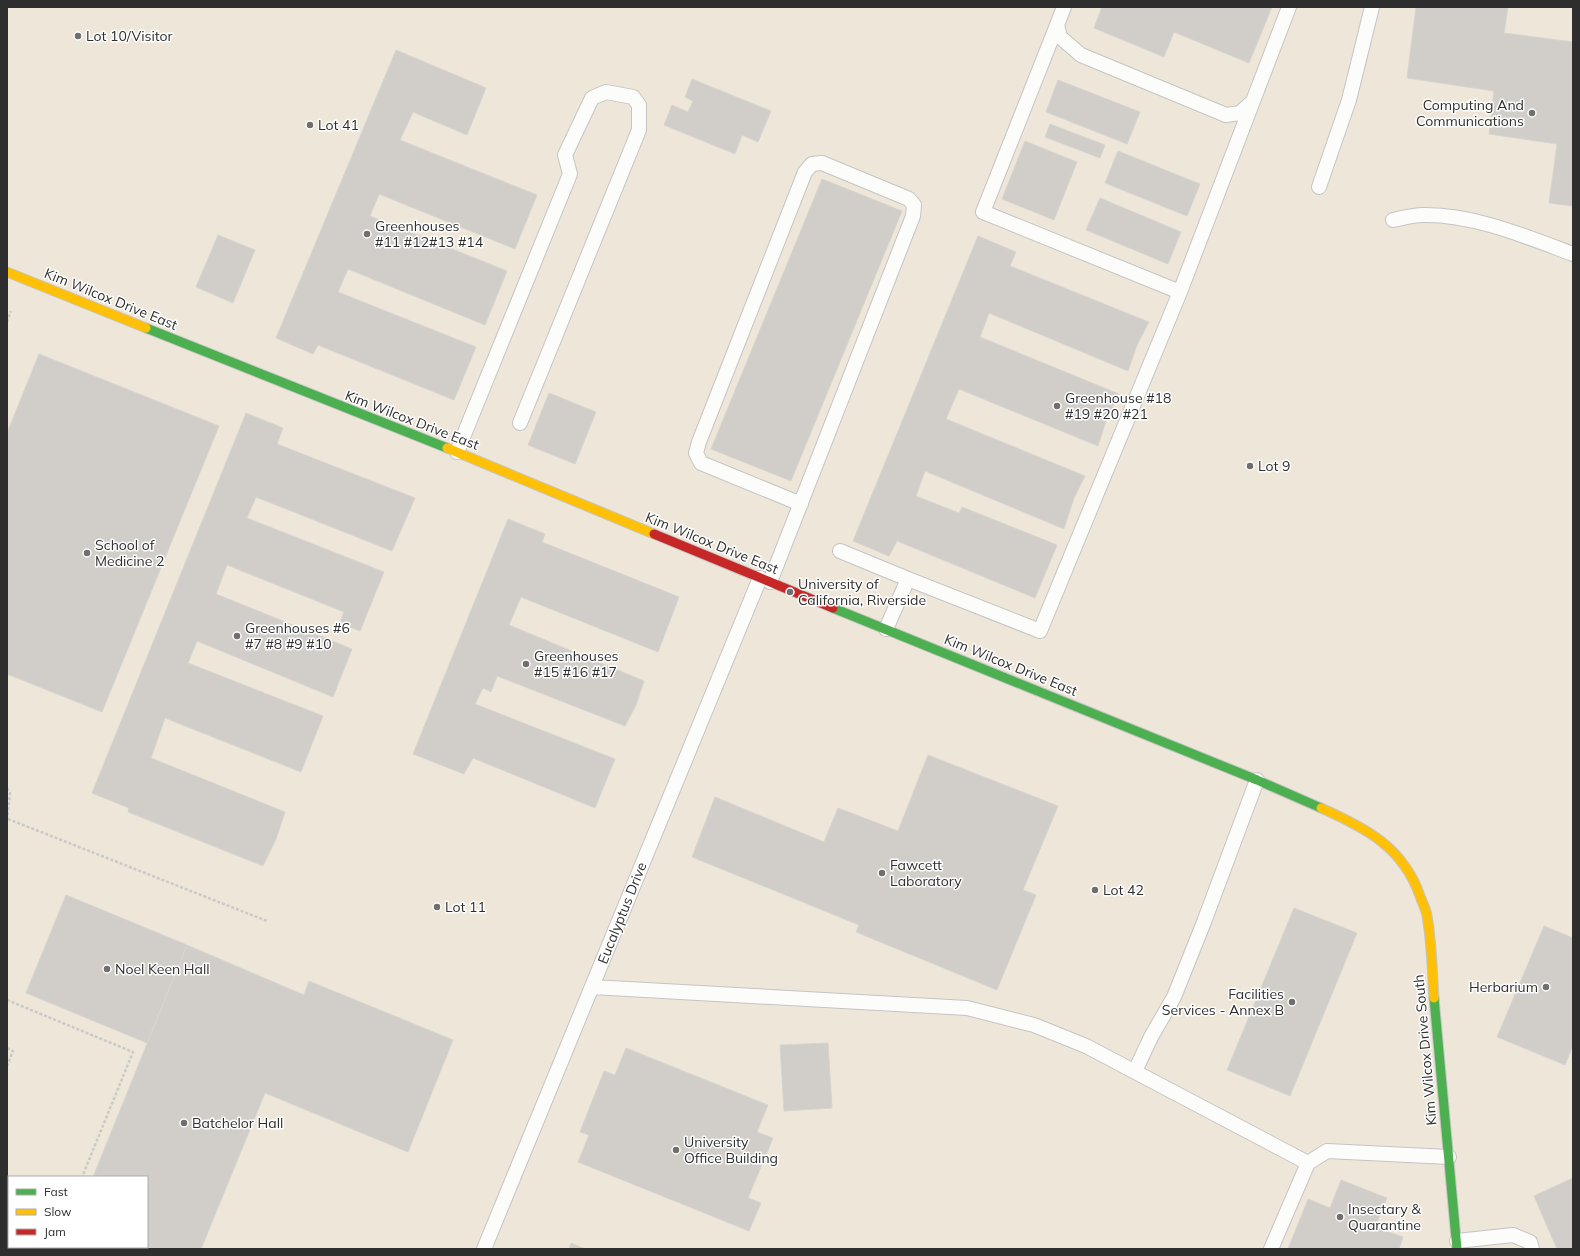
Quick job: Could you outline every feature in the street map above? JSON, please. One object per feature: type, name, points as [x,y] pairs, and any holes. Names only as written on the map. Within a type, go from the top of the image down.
[{"type":"street","name":"Kim Wilcox Drive East","points":[[7,272],[457,452],[765,580],[1257,780],[1350,821],[1373,834],[1397,855]]},
{"type":"street","name":"Kim Wilcox Drive South","points":[[1397,855],[1414,879],[1427,915],[1457,1245]]},
{"type":"lane","points":[[1064,7],[984,212],[1180,292]]},
{"type":"lane","points":[[840,551],[1040,631],[1180,292],[1289,7]]},
{"type":"lane","points":[[1319,187],[1349,100],[1372,7]]},
{"type":"lane","points":[[1057,25],[1060,37],[1081,55],[1226,115],[1240,113],[1251,104]]},
{"type":"lane","points":[[457,452],[570,174],[565,155],[592,98],[606,92],[632,97],[639,105],[639,130],[520,423]]},
{"type":"lane","name":"Eucalyptus Drive","points":[[484,1249],[592,987],[765,580],[801,504],[910,224],[914,205],[909,199],[822,163],[812,164],[806,172],[698,442],[696,453],[701,463],[801,504]]},
{"type":"lane","points":[[1393,220],[1422,214],[1453,217],[1515,232],[1573,254]]},
{"type":"lane","points":[[886,629],[908,579]]},
{"type":"lane","points":[[1135,1071],[1151,1036],[1174,997],[1204,922],[1257,780]]},
{"type":"lane","points":[[592,987],[967,1008],[1034,1025],[1086,1046],[1308,1163]]},
{"type":"lane","points":[[1271,1249],[1308,1163],[1326,1151],[1449,1157]]},
{"type":"lane","points":[[1457,1245],[1513,1236],[1530,1242],[1532,1249]]},
{"type":"path","points":[[7,322],[11,311]]},
{"type":"path","points":[[7,788],[10,793],[7,820],[267,921]]},
{"type":"path","points":[[7,1000],[133,1052],[82,1176]]},
{"type":"path","points":[[7,1048],[13,1051],[7,1066]]},
{"type":"shaded area","name":"University of California, Riverside","points":[[7,7],[1573,7],[1573,1249],[7,1249]]},
{"type":"building","points":[[1102,7],[1272,7],[1249,63],[1174,32],[1164,57],[1094,28]]},
{"type":"building","name":"Computing And Communications","points":[[1416,7],[1508,7],[1504,33],[1573,42],[1573,206],[1549,203],[1557,144],[1489,134],[1494,91],[1407,78]]},
{"type":"building","name":"Greenhouses #11 #12#13 #14","points":[[396,50],[486,88],[467,135],[413,112],[400,140],[537,195],[515,249],[379,194],[370,216],[507,271],[485,325],[348,269],[338,292],[476,347],[454,400],[318,345],[313,354],[276,338]]},
{"type":"building","points":[[692,79],[771,111],[758,142],[742,135],[735,154],[664,125],[672,105],[688,112],[693,101],[685,97]]},
{"type":"building","points":[[1058,80],[1140,112],[1127,144],[1046,112]]},
{"type":"building","points":[[1050,124],[1105,145],[1100,158],[1045,137]]},
{"type":"building","points":[[1025,141],[1077,162],[1054,220],[1002,199]]},
{"type":"building","points":[[1118,151],[1200,184],[1187,216],[1105,183]]},
{"type":"building","points":[[822,179],[902,211],[791,481],[711,449]]},
{"type":"building","points":[[1100,198],[1181,232],[1168,264],[1086,230]]},
{"type":"building","points":[[218,235],[255,250],[233,303],[196,287]]},
{"type":"building","name":"Greenhouse #18 #19 #20 #21","points":[[978,236],[1016,252],[1010,266],[1149,322],[1137,345],[1128,371],[989,313],[980,337],[1119,394],[1106,421],[1098,446],[959,389],[946,419],[1085,476],[1074,498],[1064,529],[925,471],[916,496],[959,513],[962,507],[1057,545],[1035,598],[897,541],[889,556],[853,541]]},
{"type":"building","name":"School of Medicine 2","points":[[39,354],[219,426],[102,712],[7,674],[7,433]]},
{"type":"building","points":[[549,393],[596,412],[575,464],[528,445]]},
{"type":"building","name":"Greenhouses #6 #7 #8 #9 #10","points":[[246,413],[283,428],[277,444],[415,498],[392,551],[256,497],[247,518],[384,572],[360,631],[340,623],[344,612],[227,565],[216,594],[352,649],[333,697],[197,641],[188,663],[323,716],[301,772],[165,718],[151,758],[285,812],[276,839],[263,866],[128,812],[129,808],[92,793]]},
{"type":"building","name":"Greenhouses #15 #16 #17","points":[[508,519],[545,534],[542,542],[679,597],[658,652],[521,597],[509,625],[644,681],[636,705],[625,726],[497,676],[491,692],[483,688],[475,704],[615,759],[595,808],[473,758],[464,774],[413,754]]},
{"type":"building","name":"Fawcett Laboratory","points":[[928,755],[1058,806],[1023,890],[1036,895],[997,990],[856,932],[859,925],[692,857],[715,797],[824,842],[838,808],[898,831]]},
{"type":"building","name":"Noel Keen Hall","points":[[66,895],[187,945],[147,1043],[26,993]]},
{"type":"building","name":"Facilities Services - Annex B","points":[[1294,908],[1357,933],[1290,1096],[1227,1070]]},
{"type":"building","name":"Herbarium","points":[[1544,926],[1573,938],[1573,1045],[1565,1065],[1497,1037]]},
{"type":"building","name":"Batchelor Hall","points":[[187,945],[304,995],[309,981],[453,1040],[408,1152],[265,1093],[201,1249],[86,1248],[148,1248],[148,1176],[93,1176]]},
{"type":"building","points":[[828,1043],[832,1108],[784,1111],[780,1045]]},
{"type":"building","name":"University Office Building","points":[[626,1048],[768,1105],[757,1132],[773,1138],[748,1198],[761,1203],[749,1231],[578,1162],[589,1135],[580,1132],[604,1071],[615,1075]]},
{"type":"building","points":[[1573,1178],[1573,1249],[1557,1249],[1534,1196]]},
{"type":"building","name":"Insectary & Quarantine","points":[[1341,1180],[1387,1198],[1375,1227],[1403,1237],[1399,1249],[1288,1249],[1308,1199],[1330,1208]]},
{"type":"building","points":[[571,1243],[585,1249],[569,1249]]},
{"type":"traffic: fast","points":[[146,328],[447,448]]},
{"type":"traffic: fast","points":[[833,608],[1257,780],[1321,808]]},
{"type":"traffic: fast","points":[[1434,998],[1457,1249]]},
{"type":"traffic: slow","points":[[7,272],[146,328]]},
{"type":"traffic: slow","points":[[447,448],[654,534]]},
{"type":"traffic: slow","points":[[1321,808],[1353,823],[1381,841],[1404,864],[1413,879],[1425,908],[1429,926],[1434,998]]},
{"type":"traffic: jam","points":[[654,534],[833,608]]},
{"type":"place","name":"Lot 10/Visitor","points":[[78,36]]},
{"type":"place","name":"Computing And Communications","points":[[1532,113]]},
{"type":"place","name":"Lot 41","points":[[310,125]]},
{"type":"place","name":"Greenhouses #11 #12#13 #14","points":[[367,234]]},
{"type":"place","name":"Greenhouse #18 #19 #20 #21","points":[[1057,406]]},
{"type":"place","name":"Lot 9","points":[[1250,466]]},
{"type":"place","name":"School of Medicine 2","points":[[87,553]]},
{"type":"place","name":"University of California, Riverside","points":[[790,592]]},
{"type":"place","name":"Greenhouses #6 #7 #8 #9 #10","points":[[237,636]]},
{"type":"place","name":"Greenhouses #15 #16 #17","points":[[526,664]]},
{"type":"place","name":"Fawcett Laboratory","points":[[882,873]]},
{"type":"place","name":"Lot 42","points":[[1095,890]]},
{"type":"place","name":"Lot 11","points":[[437,907]]},
{"type":"place","name":"Noel Keen Hall","points":[[107,969]]},
{"type":"place","name":"Herbarium","points":[[1546,987]]},
{"type":"place","name":"Facilities Services - Annex B","points":[[1292,1002]]},
{"type":"place","name":"Batchelor Hall","points":[[184,1123]]},
{"type":"place","name":"University Office Building","points":[[676,1150]]},
{"type":"place","name":"Insectary & Quarantine","points":[[1340,1217]]}]
